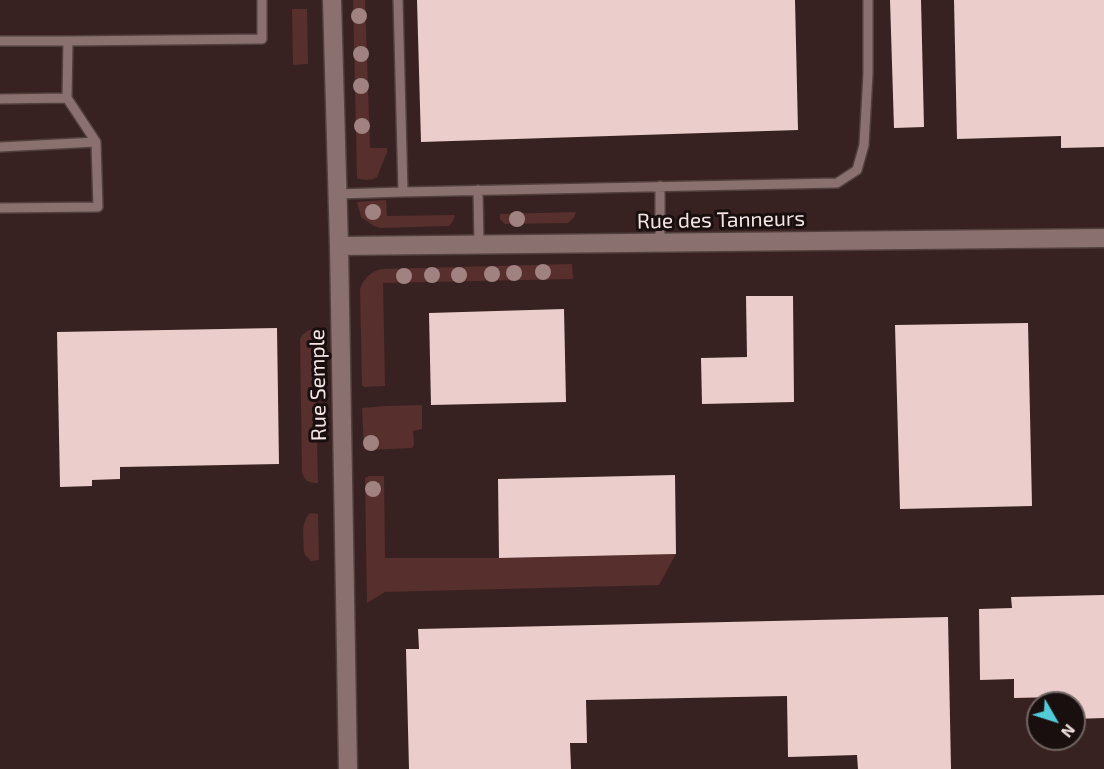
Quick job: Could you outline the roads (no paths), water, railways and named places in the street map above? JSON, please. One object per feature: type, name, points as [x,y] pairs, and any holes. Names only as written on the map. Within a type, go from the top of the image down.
[{"type":"street","name":"Rue Semple","points":[[332,0],[338,194],[348,769]]},
{"type":"street","name":"Rue des Tanneurs","points":[[339,246],[1104,238]]},
{"type":"lane","points":[[0,41],[262,39],[262,0]]},
{"type":"lane","points":[[398,0],[403,192]]},
{"type":"lane","points":[[338,194],[837,183],[857,170],[864,145],[868,74],[868,0]]},
{"type":"lane","points":[[0,208],[98,207],[96,142],[67,98],[68,41]]},
{"type":"lane","points":[[0,99],[67,98]]},
{"type":"lane","points":[[0,147],[96,142]]},
{"type":"lane","points":[[660,186],[660,243]]},
{"type":"lane","points":[[478,190],[479,245]]}]
